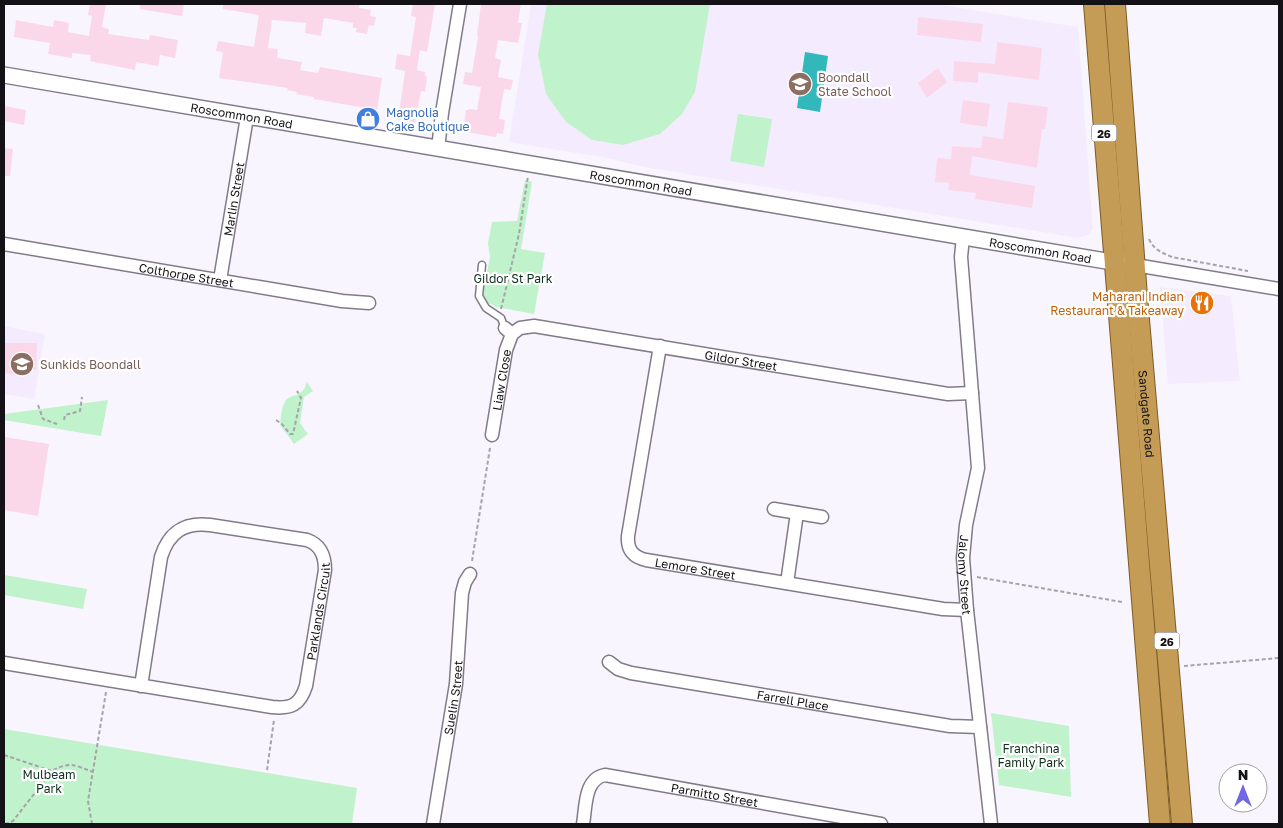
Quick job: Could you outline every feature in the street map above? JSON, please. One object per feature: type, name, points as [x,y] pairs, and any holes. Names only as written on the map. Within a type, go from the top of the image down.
[{"type":"highway","name":"Sandgate Road","points":[[1094,4],[1160,824]]},
{"type":"highway","name":"Sandgate Road","points":[[1115,4],[1182,824]]},
{"type":"street","points":[[438,149],[460,4]]},
{"type":"street","name":"Roscommon Road","points":[[4,76],[1279,290]]},
{"type":"street","name":"Marlin Street","points":[[220,280],[248,117]]},
{"type":"street","name":"Jalomy Street","points":[[963,237],[961,258],[978,468],[964,538],[965,576],[967,610],[991,824]]},
{"type":"street","name":"Colthorpe Street","points":[[4,244],[352,302],[369,303]]},
{"type":"street","name":"Gildor Street","points":[[509,331],[530,326],[948,394],[972,393]]},
{"type":"street","name":"Liaw Close","points":[[492,435],[509,331]]},
{"type":"street","name":"Lemore Street","points":[[660,346],[628,536],[629,549],[637,557],[943,609],[967,610]]},
{"type":"street","points":[[774,509],[822,517]]},
{"type":"street","points":[[787,583],[797,513]]},
{"type":"street","name":"Parklands Circuit","points":[[4,663],[108,680],[141,686],[275,708],[286,708],[297,702],[304,694],[306,686],[326,570],[321,550],[314,542],[307,540],[201,524],[186,527],[172,536],[167,542],[161,557],[141,686]]},
{"type":"street","name":"Suelin Street","points":[[433,824],[457,678],[462,593],[465,582],[470,574]]},
{"type":"street","name":"Farrell Place","points":[[609,662],[618,669],[631,673],[950,726],[980,727]]},
{"type":"street","name":"Parmitto Street","points":[[583,824],[590,787],[594,779],[605,775],[881,824]]},
{"type":"lane","points":[[482,265],[479,296],[486,308],[497,315],[509,331]]},
{"type":"path","points":[[497,315],[501,308],[519,234],[528,176]]},
{"type":"path","points":[[1148,236],[1151,243],[1162,253],[1172,257],[1250,271]]},
{"type":"path","points":[[276,420],[290,434],[294,434],[301,398],[296,391]]},
{"type":"path","points":[[64,420],[65,415],[80,411],[82,397]]},
{"type":"path","points":[[38,405],[44,419],[57,424]]},
{"type":"path","points":[[470,574],[492,435]]},
{"type":"path","points":[[965,576],[1122,602]]},
{"type":"path","points":[[1179,666],[1279,658]]},
{"type":"path","points":[[92,824],[88,802],[108,680]]},
{"type":"path","points":[[267,770],[275,708]]},
{"type":"path","points":[[4,755],[52,771]]},
{"type":"path","points":[[5,824],[13,821],[52,771],[65,764],[78,766],[93,772]]},
{"type":"shaded area","name":"Boondall State School","points":[[531,4],[935,4],[1078,27],[1093,229],[1088,235],[1078,238],[644,167],[607,158],[509,142]]},
{"type":"shaded area","points":[[1160,287],[1231,296],[1240,381],[1168,384]]},
{"type":"shaded area","name":"Sunkids Boondall","points":[[4,326],[45,334],[34,399],[4,394]]},
{"type":"green space","points":[[547,4],[710,4],[695,92],[682,114],[660,134],[623,145],[592,140],[566,122],[546,94],[538,54]]},
{"type":"green space","points":[[738,114],[772,119],[764,167],[730,161]]},
{"type":"green space","name":"Gildor St Park","points":[[525,180],[532,182],[521,249],[545,253],[534,314],[496,307],[485,301],[483,292],[490,257],[488,243],[492,222],[517,221]]},
{"type":"green space","points":[[307,382],[313,391],[304,397],[300,423],[308,434],[294,444],[280,425],[282,410],[287,399],[299,394],[305,388]]},
{"type":"green space","points":[[108,400],[101,436],[4,420],[4,414]]},
{"type":"green space","points":[[4,575],[87,589],[83,609],[4,595]]},
{"type":"green space","name":"Franchina Family Park","points":[[991,713],[1069,726],[1071,797],[999,785]]},
{"type":"green space","name":"Mulbeam Park","points":[[4,729],[357,788],[352,824],[4,824]]},
{"type":"water","points":[[805,52],[828,56],[820,112],[797,108]]},
{"type":"building","points":[[90,4],[106,4],[102,27],[109,29],[108,34],[149,40],[150,35],[178,40],[175,58],[160,55],[158,66],[136,62],[135,70],[90,61],[91,55],[72,53],[72,58],[48,54],[50,43],[14,37],[16,20],[53,27],[54,20],[69,23],[68,32],[89,36],[92,16],[88,15]]},
{"type":"building","points":[[140,4],[184,4],[182,16],[140,9]]},
{"type":"building","points":[[223,4],[360,4],[359,8],[371,10],[370,16],[376,17],[374,26],[369,25],[367,34],[356,32],[357,28],[353,28],[353,23],[324,18],[321,36],[305,33],[306,23],[272,20],[268,48],[278,49],[277,58],[302,62],[300,70],[318,73],[320,67],[382,78],[377,110],[314,99],[314,97],[296,94],[297,92],[287,90],[288,88],[219,78],[223,52],[216,51],[218,41],[254,47],[259,15],[223,9]]},
{"type":"building","points":[[413,4],[435,4],[427,52],[420,50],[417,70],[425,72],[427,77],[425,92],[421,91],[415,123],[398,120],[405,71],[395,69],[397,54],[410,56],[416,17],[411,16]]},
{"type":"building","points":[[481,4],[521,4],[518,23],[522,23],[518,43],[498,40],[495,58],[501,60],[498,77],[513,80],[511,90],[504,89],[499,119],[505,120],[503,134],[497,133],[496,137],[465,132],[466,125],[464,125],[466,110],[477,110],[481,87],[463,84],[465,72],[472,73]]},
{"type":"building","points":[[918,17],[983,24],[981,42],[917,35]]},
{"type":"building","points":[[997,42],[1042,48],[1039,80],[978,72],[978,83],[953,81],[954,61],[995,64]]},
{"type":"building","points":[[938,68],[947,82],[927,98],[918,83]]},
{"type":"building","points":[[963,100],[990,104],[987,127],[960,123]]},
{"type":"building","points":[[1008,102],[1048,107],[1045,129],[1042,129],[1037,168],[972,156],[970,175],[1035,186],[1032,208],[975,199],[976,193],[948,190],[949,183],[935,182],[937,158],[951,159],[952,146],[981,148],[983,136],[1003,139]]},
{"type":"building","points":[[4,106],[26,110],[24,125],[4,121]]},
{"type":"building","points":[[4,148],[13,149],[10,176],[4,176]]},
{"type":"building","points":[[4,343],[37,343],[36,370],[25,369],[25,376],[4,373]]},
{"type":"building","points":[[4,437],[49,444],[38,516],[4,510]]},
{"type":"place","name":"Boondall State School","points":[[800,84]]},
{"type":"place","name":"Magnolia Cake Boutique","points":[[368,119]]},
{"type":"place","name":"Maharani Indian Restaurant & Takeaway","points":[[1202,303]]},
{"type":"place","name":"Sunkids Boondall","points":[[22,364]]}]
